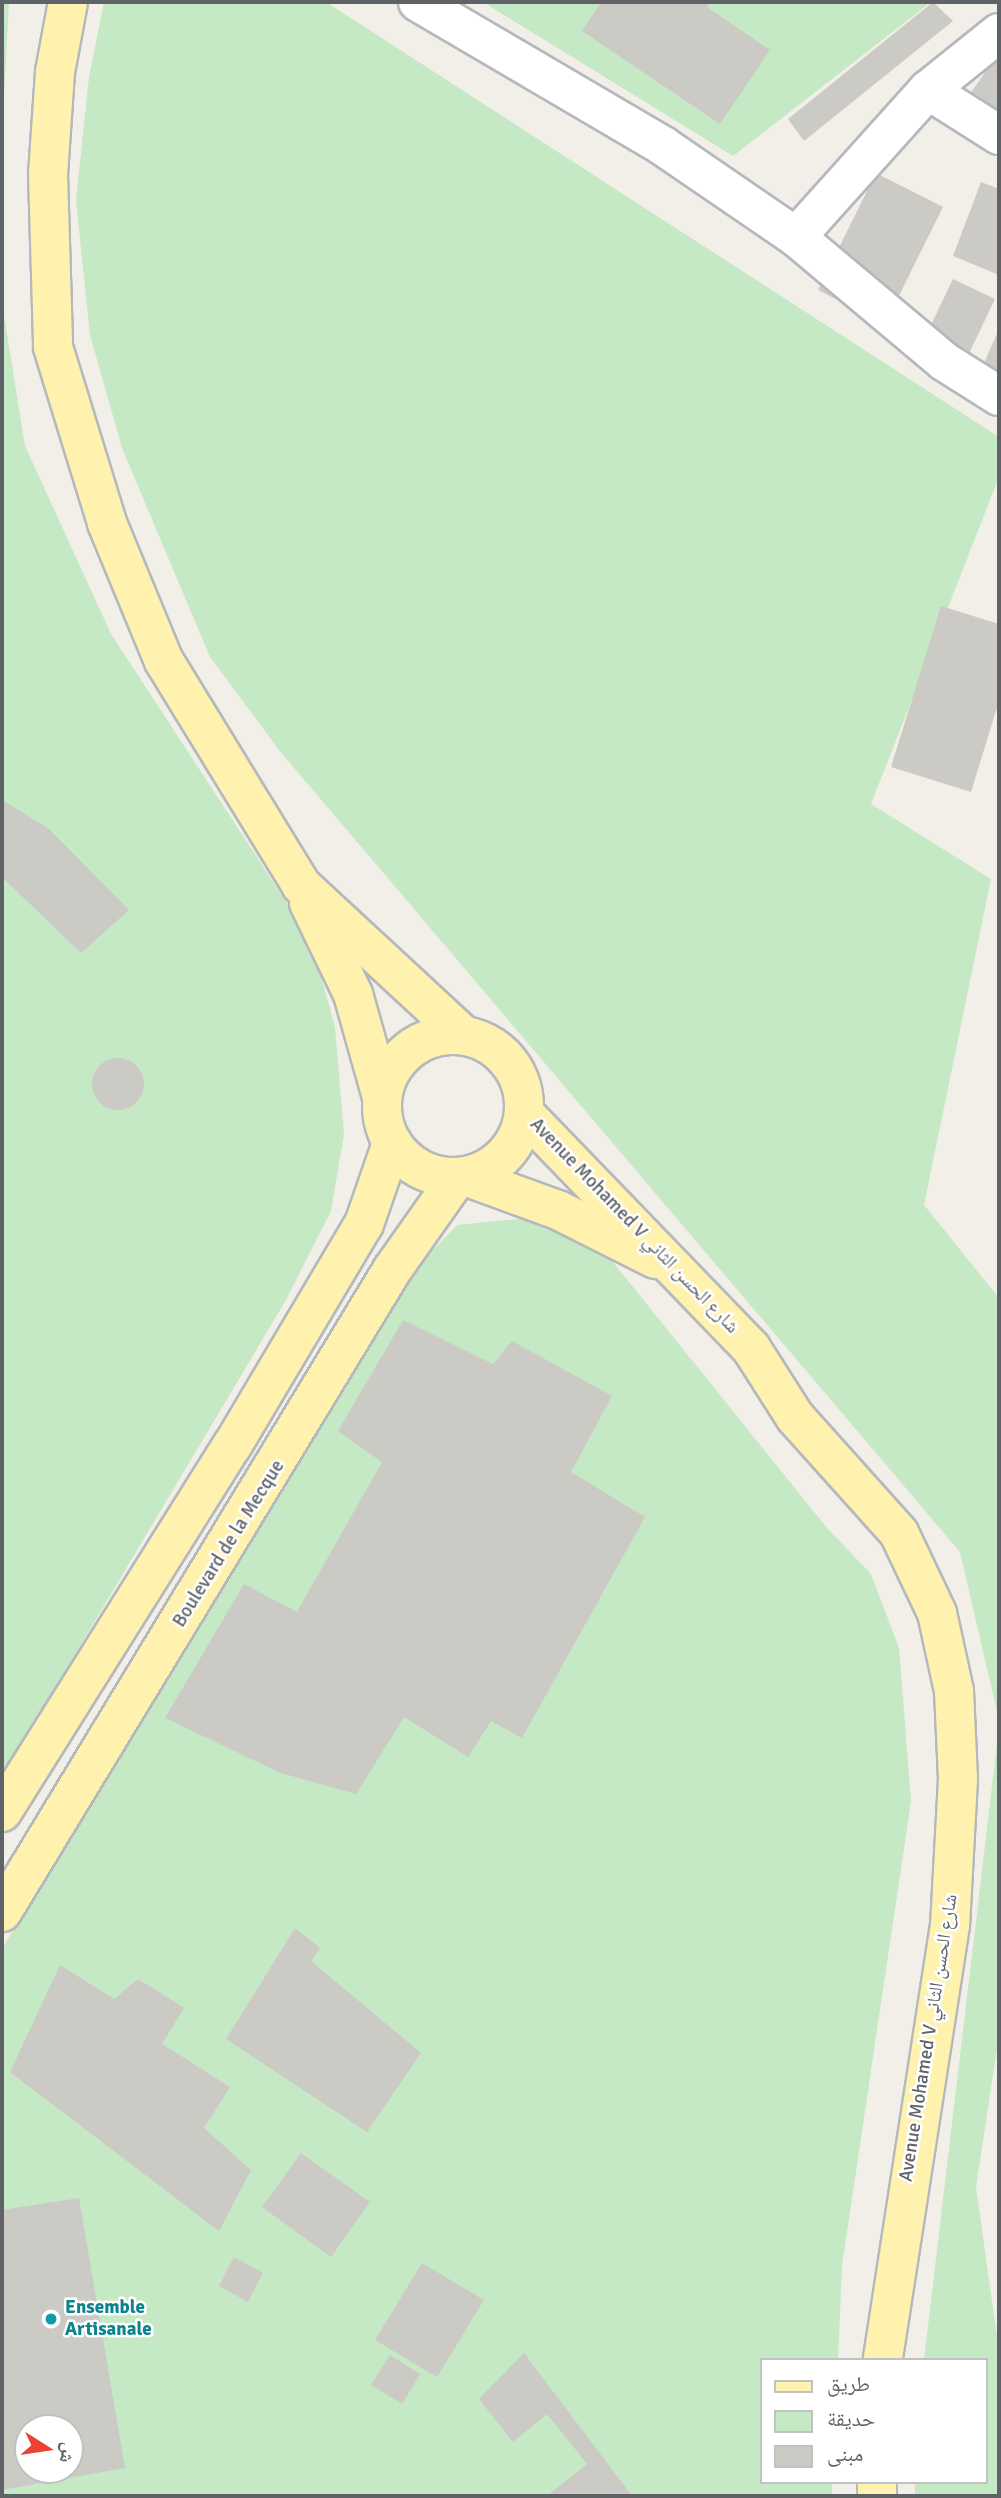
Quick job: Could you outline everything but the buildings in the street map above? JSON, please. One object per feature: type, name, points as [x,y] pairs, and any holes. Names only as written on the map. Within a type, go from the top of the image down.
[{"type":"main road","name":"Avenue Mohamed V شارع الحسن الثاني","points":[[68,2],[55,72],[48,174],[53,347],[107,523],[164,661],[300,886],[462,1034],[484,1040],[516,1070],[524,1113],[506,1154],[462,1177]]},
{"type":"main road","points":[[300,886],[353,994],[392,1143],[409,1163],[432,1174],[462,1177],[558,1210],[685,1274]]},
{"type":"main road","points":[[382,1097],[388,1076],[418,1042],[462,1034]]},
{"type":"main road","name":"Avenue Mohamed V شارع الحسن الثاني","points":[[524,1113],[685,1274],[751,1348],[795,1417],[899,1532],[937,1613],[954,1691],[958,1779],[950,1924],[883,2358]]},
{"type":"main road","points":[[2,1812],[232,1446],[364,1224],[392,1143]]},
{"type":"main road","name":"Boulevard de la Mecque","points":[[2,1912],[275,1471],[392,1270],[462,1177]]},
{"type":"main road","points":[[232,1446],[275,1471]]},
{"type":"street","points":[[418,2],[663,146],[796,237],[945,362],[999,396]]},
{"type":"street","points":[[796,237],[928,90],[999,33]]},
{"type":"street","points":[[928,90],[999,135]]},
{"type":"green space","points":[[2,2],[9,2],[2,135]]},
{"type":"green space","points":[[104,2],[326,2],[999,437],[999,477],[871,804],[991,879],[924,1205],[999,1298],[999,1720],[960,1552],[279,750],[210,657],[122,448],[90,335],[76,200],[89,77]]},
{"type":"green space","points":[[483,2],[931,2],[733,156]]},
{"type":"green space","points":[[2,303],[25,446],[111,634],[311,940],[335,1027],[344,1134],[331,1211],[286,1300],[2,1777]]},
{"type":"green space","points":[[537,1217],[596,1241],[827,1528],[871,1574],[899,1648],[911,1801],[842,2266],[838,2358],[760,2358],[760,2484],[832,2484],[832,2496],[2,2496],[2,1949],[409,1275],[457,1225]]},
{"type":"green space","points":[[999,1727],[999,2035],[976,2187],[999,2351],[999,2496],[915,2496],[915,2484],[987,2484],[987,2358],[924,2358]]},
{"type":"place","name":"Ensemble Artisanale","points":[[51,2319]]}]
